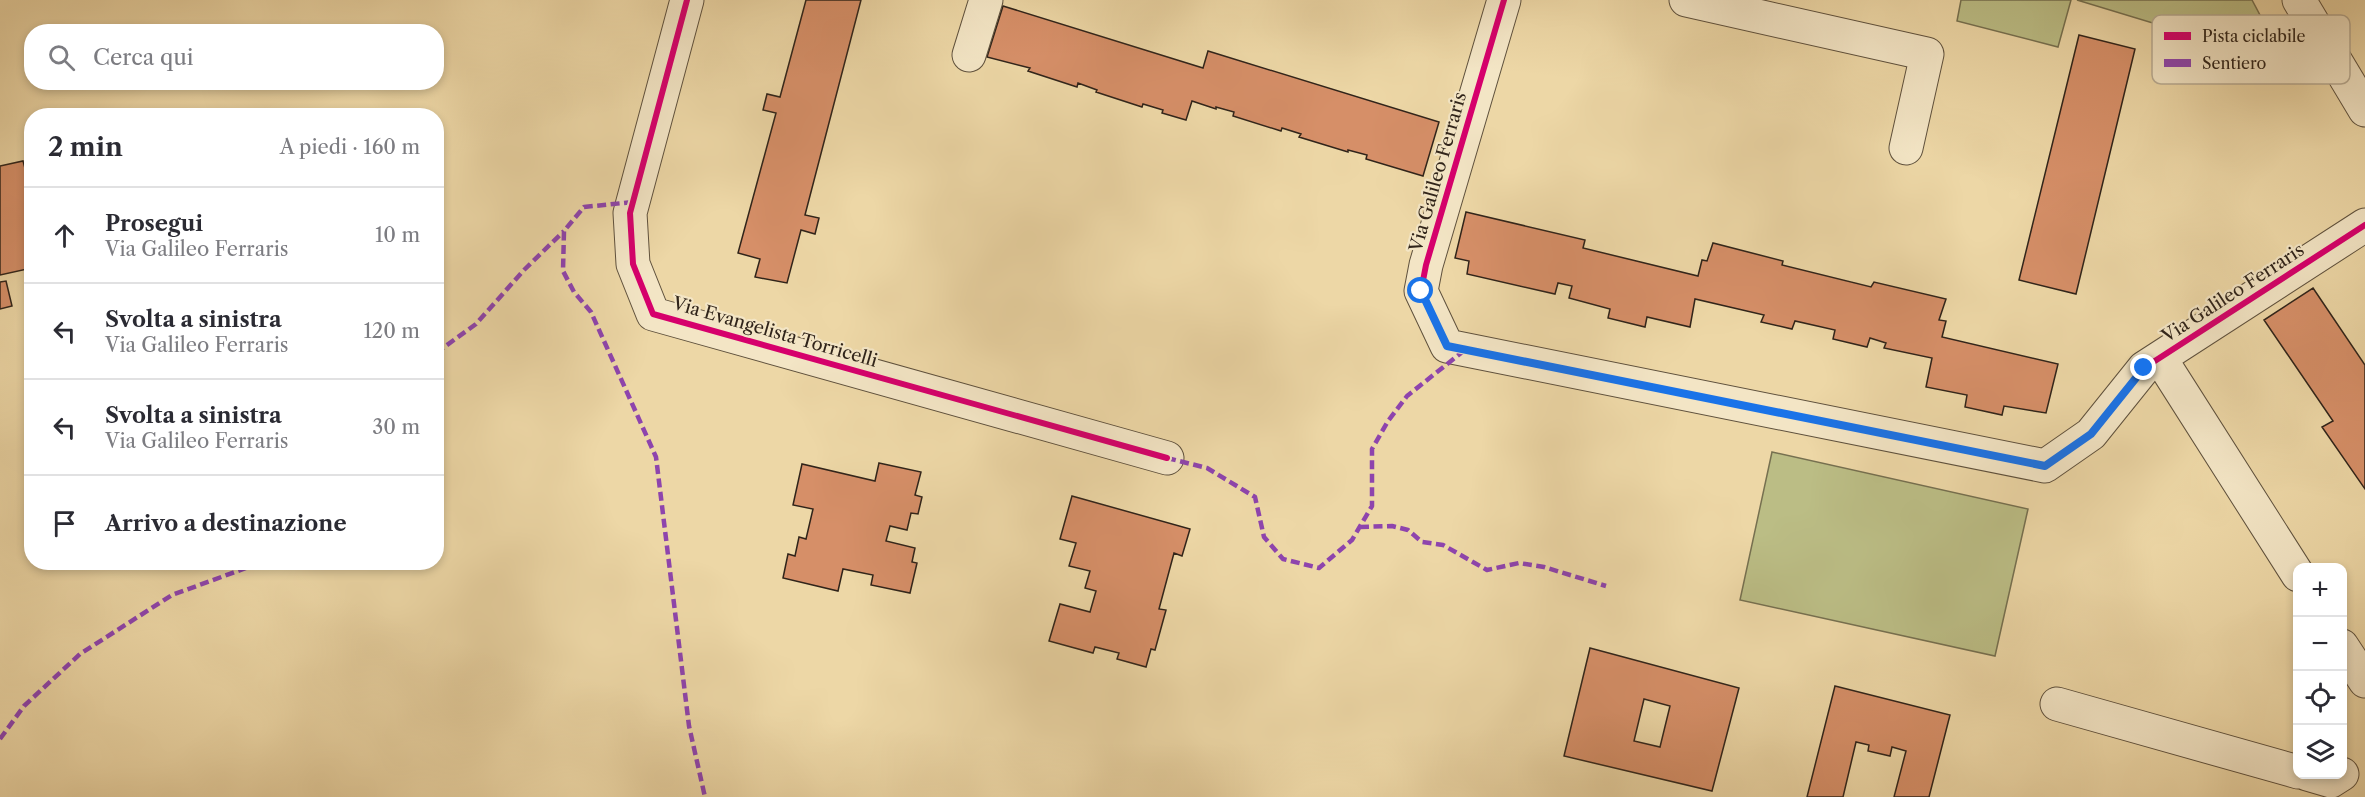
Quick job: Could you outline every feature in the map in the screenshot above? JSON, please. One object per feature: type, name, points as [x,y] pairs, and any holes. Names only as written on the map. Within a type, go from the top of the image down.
[{"type":"street","name":"Via Evangelista Torricelli","points":[[687,0],[630,213],[633,264],[653,314],[1167,458]]},
{"type":"street","points":[[969,55],[986,0]]},
{"type":"street","name":"Via Galileo Ferraris","points":[[1504,0],[1426,265],[1421,291],[1447,346],[2045,466],[2091,434],[2144,368],[2365,225]]},
{"type":"street","points":[[1686,0],[1927,54],[1906,148]]},
{"type":"street","points":[[2299,0],[2308,15]]},
{"type":"street","points":[[2349,84],[2365,110]]},
{"type":"street","points":[[2160,358],[2293,566]]},
{"type":"street","points":[[2347,652],[2365,681]]},
{"type":"street","points":[[2057,704],[2293,771]]},
{"type":"street","points":[[2347,771],[2365,762]]},
{"type":"green space","points":[[1961,0],[2071,0],[2058,47],[1957,21]]},
{"type":"green space","points":[[2077,0],[2252,0],[2260,15],[2152,15],[2152,23]]},
{"type":"green space","points":[[1772,452],[2028,509],[1995,656],[1740,600]]},
{"type":"building","points":[[806,0],[861,0],[805,215],[819,218],[815,234],[801,230],[787,283],[755,277],[760,259],[738,253],[776,113],[763,110],[767,94],[780,97]]},
{"type":"building","points":[[1003,6],[1203,68],[1208,51],[1439,122],[1423,176],[1366,159],[1367,155],[1348,150],[1348,152],[1299,137],[1301,134],[1282,128],[1281,131],[1233,116],[1234,112],[1216,107],[1216,109],[1192,101],[1186,120],[1162,113],[1163,110],[1143,104],[1142,107],[1096,92],[1097,90],[1078,83],[1077,87],[1028,71],[1030,68],[987,57]]},
{"type":"building","points":[[2079,35],[2135,49],[2076,294],[2019,280]]},
{"type":"building","points":[[23,161],[24,165],[24,270],[0,275],[0,166]]},
{"type":"building","points":[[1466,212],[1585,240],[1583,248],[1698,276],[1702,260],[1707,261],[1713,243],[1783,261],[1782,265],[1871,287],[1874,282],[1946,299],[1939,320],[1946,321],[1942,337],[2058,364],[2046,413],[2004,406],[2002,415],[1965,407],[1967,395],[1926,387],[1932,358],[1884,348],[1886,343],[1870,338],[1867,347],[1833,339],[1835,330],[1795,321],[1792,329],[1761,322],[1764,315],[1695,299],[1690,327],[1647,317],[1645,327],[1608,318],[1610,309],[1569,298],[1572,286],[1558,283],[1555,294],[1467,274],[1469,261],[1455,258]]},
{"type":"building","points":[[6,281],[12,306],[0,309],[0,282]]},
{"type":"building","points":[[2313,288],[2365,365],[2365,489],[2322,427],[2333,421],[2264,320]]},
{"type":"building","points":[[879,463],[921,472],[915,495],[922,497],[918,514],[911,513],[907,530],[890,526],[886,541],[915,548],[912,562],[917,563],[910,593],[871,585],[873,575],[843,569],[838,591],[783,578],[788,554],[795,556],[799,537],[806,539],[813,509],[793,505],[802,464],[875,481]]},
{"type":"building","points":[[1072,496],[1190,529],[1182,556],[1174,553],[1159,609],[1166,610],[1155,650],[1151,649],[1146,667],[1117,659],[1119,653],[1095,647],[1093,653],[1049,641],[1060,604],[1090,612],[1096,591],[1085,588],[1090,571],[1069,566],[1076,543],[1060,539]]},
{"type":"building","points":[[1590,648],[1739,688],[1712,791],[1564,756]],"holes":[[[1644,699],[1670,706],[1660,747],[1634,741]]]},
{"type":"building","points":[[1835,686],[1950,715],[1929,797],[1894,797],[1906,751],[1892,747],[1890,756],[1868,751],[1869,745],[1856,742],[1843,797],[1807,797]]},
{"type":"marked path","points":[[633,202],[584,207],[564,231],[563,271],[574,292],[591,312],[656,457],[689,726],[705,797]]},
{"type":"marked path","points":[[444,347],[476,324],[524,270],[564,231]]},
{"type":"marked path","points":[[1167,458],[1207,468],[1255,497],[1264,537],[1283,559],[1319,568],[1352,540],[1372,506],[1372,449],[1388,421],[1407,396],[1466,349]]},
{"type":"marked path","points":[[1360,527],[1392,526],[1408,530],[1422,542],[1443,545],[1487,570],[1519,563],[1544,567],[1606,586]]},
{"type":"marked path","points":[[0,739],[24,706],[80,654],[172,595],[241,570]]},
{"type":"cycle path","points":[[687,0],[630,213],[633,264],[653,314],[1167,458]]},
{"type":"cycle path","points":[[1504,0],[1426,265],[1421,291],[1447,346],[2045,466],[2091,434],[2144,368],[2365,225]]},
{"type":"route","points":[[1421,291],[1447,346],[2045,466],[2091,434],[2144,368]]}]
